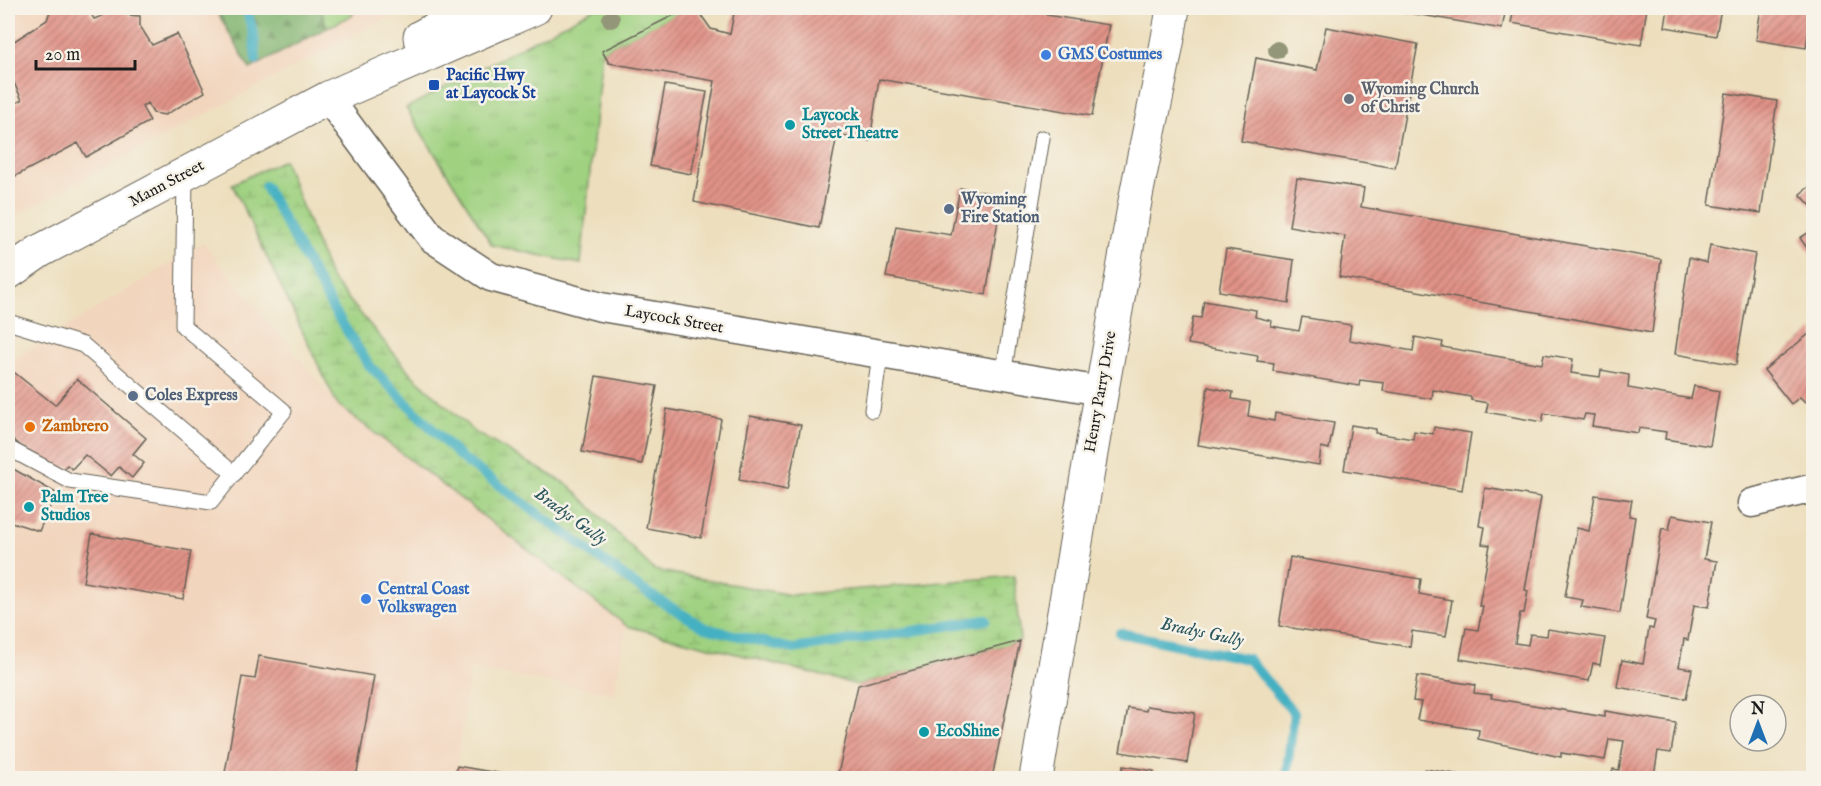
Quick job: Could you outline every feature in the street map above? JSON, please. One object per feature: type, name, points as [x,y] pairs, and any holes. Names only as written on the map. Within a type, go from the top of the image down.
[{"type":"main road","name":"Mann Street","points":[[328,98],[418,38],[475,8]]},
{"type":"main road","name":"Mann Street","points":[[8,273],[40,250],[328,98],[535,8]]},
{"type":"main road","name":"Henry Parry Drive","points":[[1036,778],[1101,391],[1144,151],[1163,74],[1173,8]]},
{"type":"street","name":"Laycock Street","points":[[328,98],[432,238],[491,277],[602,308],[1101,391]]},
{"type":"street","points":[[1752,503],[1814,488]]},
{"type":"lane","points":[[1004,375],[1042,138]]},
{"type":"lane","points":[[8,448],[70,481],[211,502],[284,411],[183,326],[185,174]]},
{"type":"lane","points":[[8,322],[82,345],[234,474]]},
{"type":"lane","points":[[872,410],[880,355]]},
{"type":"shaded area","points":[[8,8],[406,8],[8,219]]},
{"type":"shaded area","points":[[203,243],[337,404],[627,626],[614,693],[470,669],[455,778],[8,778],[8,363]]},
{"type":"green space","points":[[215,8],[320,8],[327,28],[250,69]]},
{"type":"green space","points":[[320,8],[350,8],[353,15],[327,28]]},
{"type":"green space","points":[[595,8],[689,8],[602,51],[581,264],[492,245],[406,108]]},
{"type":"green space","points":[[284,160],[330,277],[412,375],[476,433],[570,486],[654,570],[791,595],[1014,576],[1020,641],[858,685],[627,626],[337,404],[232,184]]},
{"type":"building","points":[[51,8],[88,8],[94,19],[102,16],[103,8],[128,8],[128,15],[140,16],[140,26],[152,45],[177,34],[205,92],[165,115],[153,113],[147,103],[142,107],[150,121],[86,157],[78,143],[8,180],[8,107],[22,100],[8,70],[8,45],[47,20]]},
{"type":"building","name":"Laycock Street Theatre","points":[[688,8],[696,8],[711,29],[730,34],[735,8],[1048,8],[1046,15],[1109,25],[1092,116],[879,79],[870,141],[837,135],[819,228],[694,202],[715,81],[609,63],[602,51]]},
{"type":"building","points":[[1381,8],[1506,8],[1502,29]]},
{"type":"building","points":[[1514,8],[1647,8],[1641,45],[1511,23]]},
{"type":"building","points":[[1668,8],[1721,8],[1716,36],[1665,27]]},
{"type":"building","points":[[1761,8],[1812,8],[1806,48],[1756,40]]},
{"type":"building","points":[[1326,27],[1418,44],[1395,168],[1241,141],[1256,58],[1317,70]]},
{"type":"building","points":[[665,85],[707,92],[691,174],[650,166]]},
{"type":"building","points":[[1726,93],[1777,101],[1761,213],[1709,205]]},
{"type":"building","points":[[1297,178],[1364,188],[1361,207],[1661,259],[1652,333],[1339,277],[1345,236],[1289,226]]},
{"type":"building","points":[[1814,183],[1814,209],[1800,194]]},
{"type":"building","points":[[960,188],[1002,195],[986,295],[886,277],[896,226],[951,235]]},
{"type":"building","points":[[1814,229],[1814,258],[1800,238]]},
{"type":"building","points":[[1710,245],[1755,254],[1736,365],[1675,354],[1689,258],[1707,263]]},
{"type":"building","points":[[1226,249],[1294,260],[1289,303],[1219,291]]},
{"type":"building","points":[[1204,301],[1256,310],[1255,317],[1272,321],[1271,326],[1299,331],[1302,317],[1351,325],[1349,340],[1413,351],[1415,337],[1443,342],[1442,347],[1542,364],[1544,354],[1573,359],[1571,373],[1600,377],[1601,370],[1629,375],[1628,388],[1691,399],[1694,386],[1719,391],[1710,446],[1665,439],[1666,432],[1639,428],[1638,433],[1592,426],[1594,415],[1585,414],[1583,420],[1544,413],[1542,422],[1486,412],[1488,403],[1471,400],[1471,397],[1433,390],[1432,399],[1383,391],[1384,383],[1360,380],[1359,386],[1273,371],[1274,363],[1257,361],[1258,356],[1188,344],[1193,317],[1201,318]]},
{"type":"building","points":[[1814,330],[1814,395],[1805,402],[1800,397],[1791,404],[1764,370]]},
{"type":"building","points":[[10,369],[55,405],[77,379],[146,438],[133,454],[144,463],[132,478],[119,467],[111,476],[85,455],[72,469],[67,465],[63,469],[21,446],[8,435]]},
{"type":"building","points":[[596,376],[657,386],[642,464],[582,452]]},
{"type":"building","points":[[1208,387],[1233,392],[1232,399],[1250,402],[1248,416],[1274,421],[1275,413],[1334,423],[1329,449],[1321,447],[1319,465],[1198,445]]},
{"type":"building","points":[[667,409],[721,419],[701,538],[646,528]]},
{"type":"building","points":[[750,416],[801,425],[787,490],[739,480]]},
{"type":"building","points":[[1351,425],[1376,429],[1375,433],[1413,439],[1414,431],[1433,434],[1434,427],[1471,433],[1462,490],[1344,470]]},
{"type":"building","name":"Palm Tree Studios","points":[[8,466],[56,493],[39,531],[8,521]]},
{"type":"building","points":[[1485,488],[1541,497],[1525,590],[1528,591],[1524,613],[1520,613],[1515,643],[1528,645],[1530,634],[1547,636],[1548,629],[1605,638],[1600,665],[1593,663],[1589,681],[1460,659],[1466,628],[1478,630],[1483,606],[1479,606],[1490,545],[1482,544],[1485,527],[1479,526]]},
{"type":"building","points":[[1595,495],[1632,500],[1629,516],[1635,517],[1620,613],[1581,607],[1583,600],[1565,597],[1577,528],[1589,531]]},
{"type":"building","points":[[1672,515],[1711,522],[1704,559],[1717,561],[1709,607],[1694,605],[1688,640],[1684,639],[1679,667],[1692,669],[1686,699],[1617,687],[1622,660],[1643,664],[1649,628],[1653,629],[1655,621],[1646,619],[1662,528],[1669,530]]},
{"type":"building","points":[[92,534],[191,551],[183,599],[83,582]]},
{"type":"building","points":[[1290,557],[1421,579],[1419,594],[1452,600],[1446,636],[1412,631],[1410,647],[1279,626]]},
{"type":"building","name":"EcoShine","points":[[1020,641],[992,778],[837,778],[858,685]]},
{"type":"building","points":[[259,656],[374,676],[356,778],[224,778],[242,677],[255,679]]},
{"type":"building","points":[[1417,676],[1475,685],[1474,693],[1492,695],[1491,698],[1605,717],[1605,711],[1676,723],[1671,753],[1658,751],[1654,776],[1662,778],[1611,778],[1613,769],[1619,770],[1624,741],[1609,739],[1605,760],[1561,753],[1561,757],[1478,739],[1479,730],[1417,720],[1421,702],[1413,701]]},
{"type":"building","points":[[1147,706],[1195,713],[1187,763],[1120,752],[1128,708],[1146,711]]},
{"type":"building","points":[[457,766],[509,775],[509,778],[455,778]]},
{"type":"building","points":[[1123,766],[1154,771],[1153,778],[1121,778]]},
{"type":"building","points":[[1425,769],[1468,776],[1467,778],[1417,778],[1418,771],[1424,772]]},
{"type":"waterway","name":"Bradys Gully","points":[[246,8],[254,35],[256,60]]},
{"type":"waterway","name":"Bradys Gully","points":[[265,186],[333,309],[368,364],[460,457],[643,590],[705,628],[793,649],[986,620]]},
{"type":"waterway","name":"Bradys Gully","points":[[1120,633],[1248,659],[1294,713],[1286,778]]},
{"type":"place","name":"GMS Costumes","points":[[1046,55]]},
{"type":"place","name":"Pacific Hwy at Laycock St","points":[[434,85]]},
{"type":"place","name":"Wyoming Church of Christ","points":[[1349,99]]},
{"type":"place","name":"Laycock Street Theatre","points":[[790,125]]},
{"type":"place","name":"Wyoming Fire Station","points":[[949,209]]},
{"type":"place","name":"Coles Express","points":[[133,396]]},
{"type":"place","name":"Zambrero","points":[[30,427]]},
{"type":"place","name":"Palm Tree Studios","points":[[29,507]]},
{"type":"place","name":"Central Coast Volkswagen","points":[[366,599]]},
{"type":"place","name":"EcoShine","points":[[924,732]]}]
